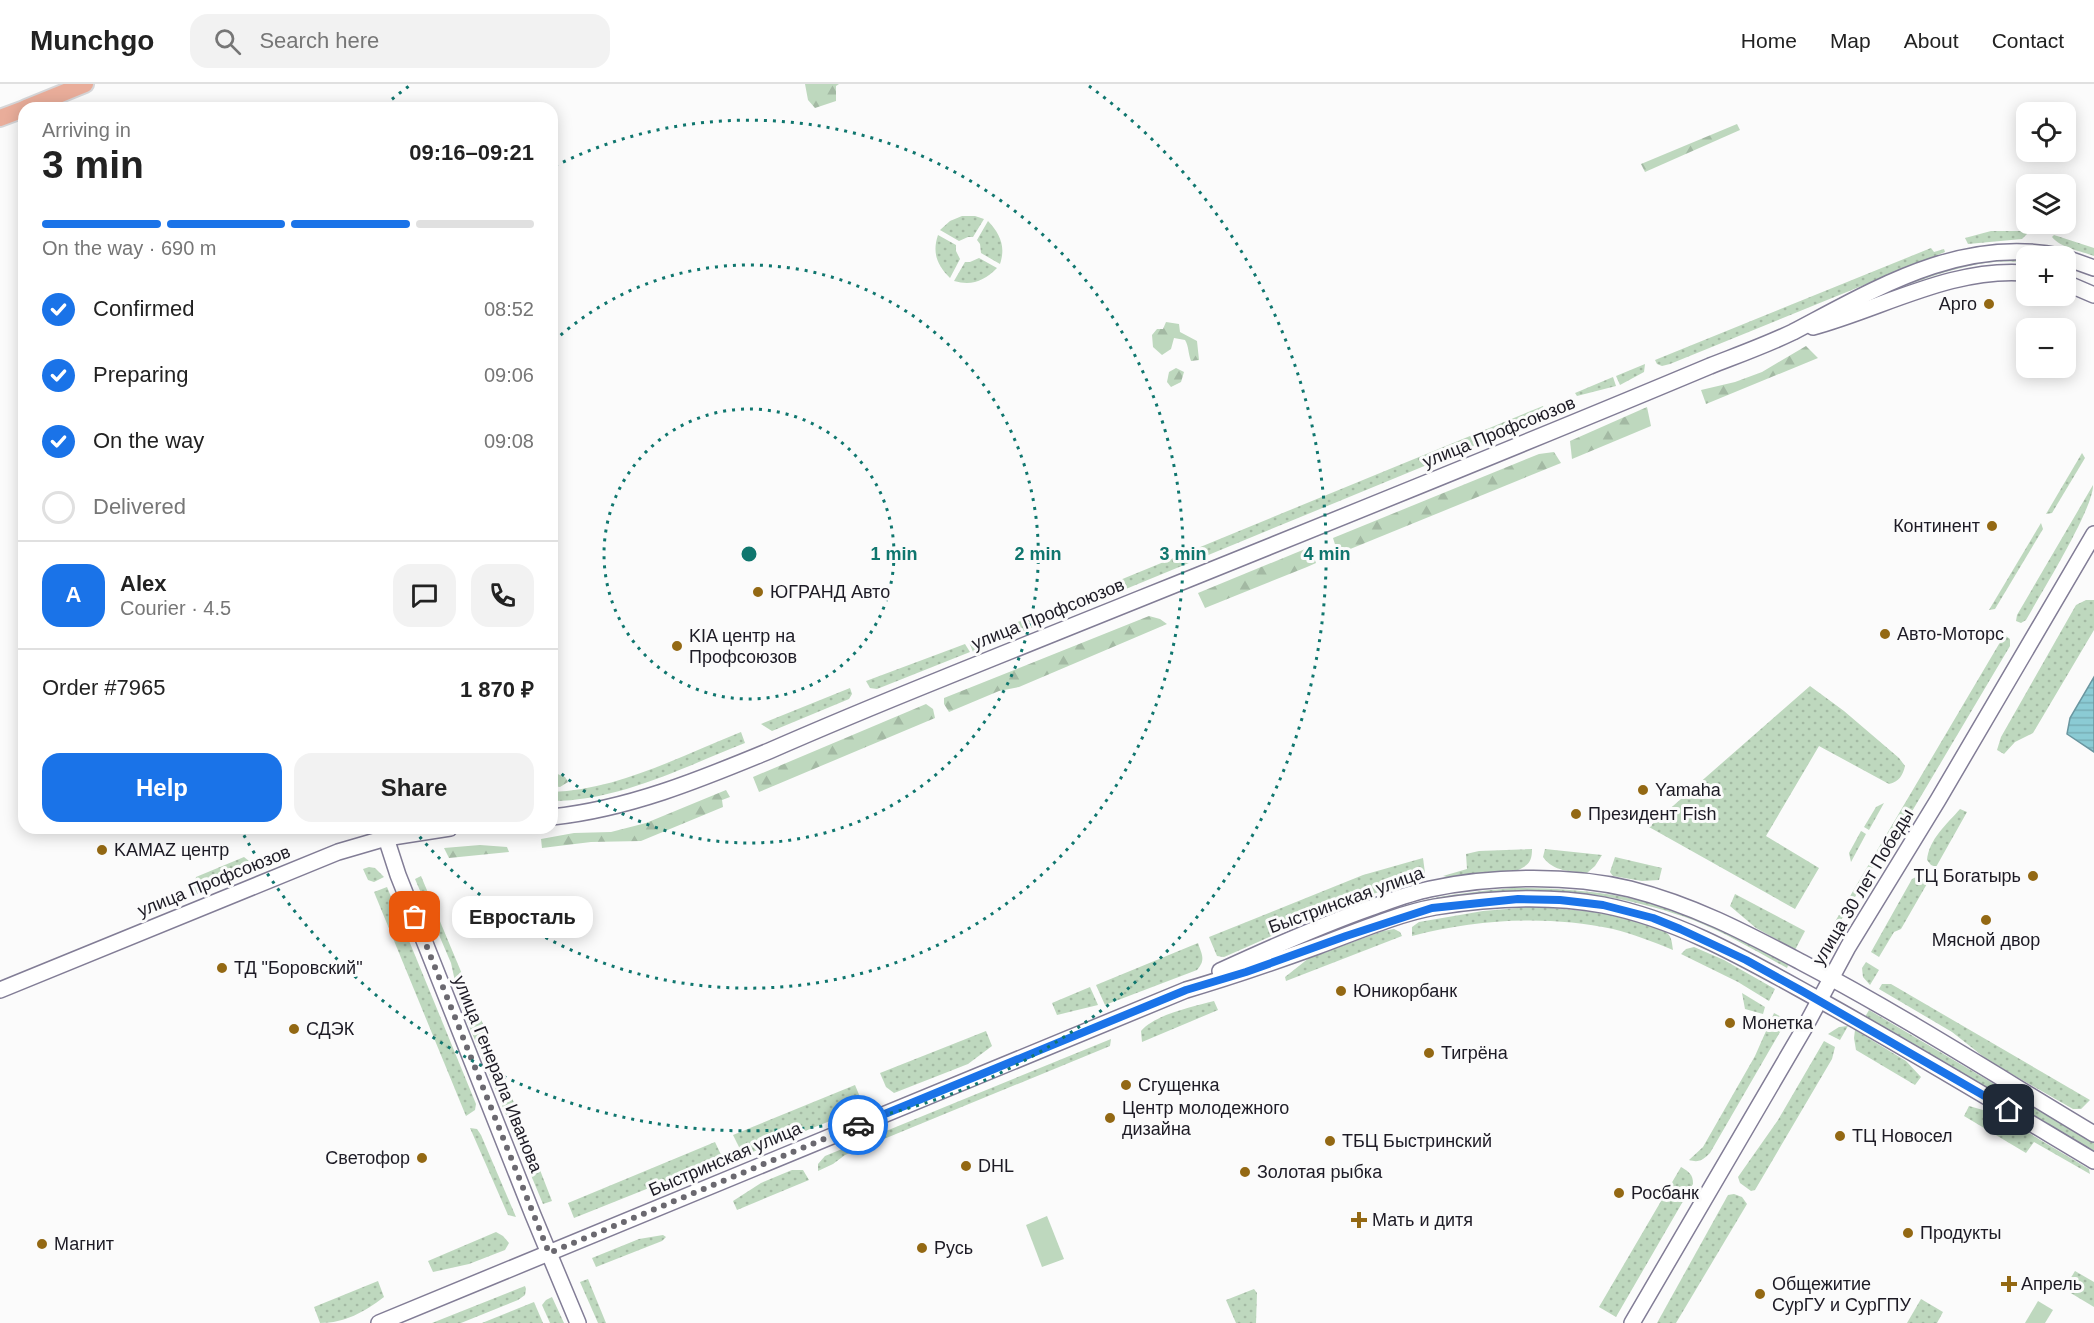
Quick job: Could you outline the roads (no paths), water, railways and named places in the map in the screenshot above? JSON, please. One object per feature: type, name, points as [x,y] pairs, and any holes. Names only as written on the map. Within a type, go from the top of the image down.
[{"type":"main road","points":[[40,102],[85,84]]},
{"type":"main road","points":[[0,118],[18,111]]},
{"type":"main road","name":"улица Профсоюзов","points":[[558,817],[622,805],[732,766],[1787,334],[1854,298],[1915,272],[1958,257],[2016,251]]},
{"type":"main road","points":[[2076,262],[2094,268]]},
{"type":"main road","name":"улица Профсоюзов","points":[[1787,334],[1852,316],[1944,282],[1986,274],[2016,273]]},
{"type":"main road","points":[[2076,287],[2094,295]]},
{"type":"main road","name":"улица 30 лет Победы","points":[[1632,1323],[2094,534]]},
{"type":"main road","name":"улица Профсоюзов","points":[[0,990],[338,852],[386,838],[412,834]]},
{"type":"main road","name":"улица Генерала Иванова","points":[[386,838],[398,875],[578,1323]]},
{"type":"main road","name":"Быстринская улица","points":[[379,1323],[1186,990],[1288,940],[1395,899],[1430,889],[1519,879],[1595,883],[1656,896],[1721,920],[1832,978],[1944,1042],[2094,1134]]},
{"type":"main road","name":"Быстринская улица","points":[[1186,990],[1246,972],[1432,908],[1518,899],[1560,900],[1603,905],[1653,918],[1746,960],[1820,1000],[2094,1161]]},
{"type":"water","points":[[2094,677],[2094,752],[2067,734],[2070,718]]},
{"type":"place","name":"Арго","points":[[1989,304]]},
{"type":"place","name":"Континент","points":[[1992,526]]},
{"type":"place","name":"ЮГРАНД Авто","points":[[758,592]]},
{"type":"place","name":"Авто-Моторс","points":[[1885,634]]},
{"type":"place","name":"KIA центр на Профсоюзов","points":[[677,646]]},
{"type":"place","name":"Yamaha","points":[[1643,790]]},
{"type":"place","name":"Президент Fish","points":[[1576,814]]},
{"type":"place","name":"KAMAZ центр","points":[[102,850]]},
{"type":"place","name":"ТЦ Богатырь","points":[[2033,876]]},
{"type":"place","name":"Евросталь","points":[[415,917]]},
{"type":"place","name":"Мясной двор","points":[[1986,920]]},
{"type":"place","name":"ТД \"Боровский\"","points":[[222,968]]},
{"type":"place","name":"Юникорбанк","points":[[1341,991]]},
{"type":"place","name":"Монетка","points":[[1730,1023]]},
{"type":"place","name":"СДЭК","points":[[294,1029]]},
{"type":"place","name":"Тигрёна","points":[[1429,1053]]},
{"type":"place","name":"Сгущенка","points":[[1126,1085]]},
{"type":"place","name":"Центр молодежного дизайна","points":[[1110,1118]]},
{"type":"place","name":"ТЦ Новосел","points":[[1840,1136]]},
{"type":"place","name":"ТБЦ Быстринский","points":[[1330,1141]]},
{"type":"place","name":"Светофор","points":[[422,1158]]},
{"type":"place","name":"DHL","points":[[966,1166]]},
{"type":"place","name":"Золотая рыбка","points":[[1245,1172]]},
{"type":"place","name":"Росбанк","points":[[1619,1193]]},
{"type":"place","name":"Мать и дитя","points":[[1359,1220]]},
{"type":"place","name":"Продукты","points":[[1908,1233]]},
{"type":"place","name":"Магнит","points":[[42,1244]]},
{"type":"place","name":"Русь","points":[[922,1248]]},
{"type":"place","name":"Апрель","points":[[2009,1284]]},
{"type":"place","name":"Общежитие СурГУ и СурГПУ","points":[[1760,1294]]}]
